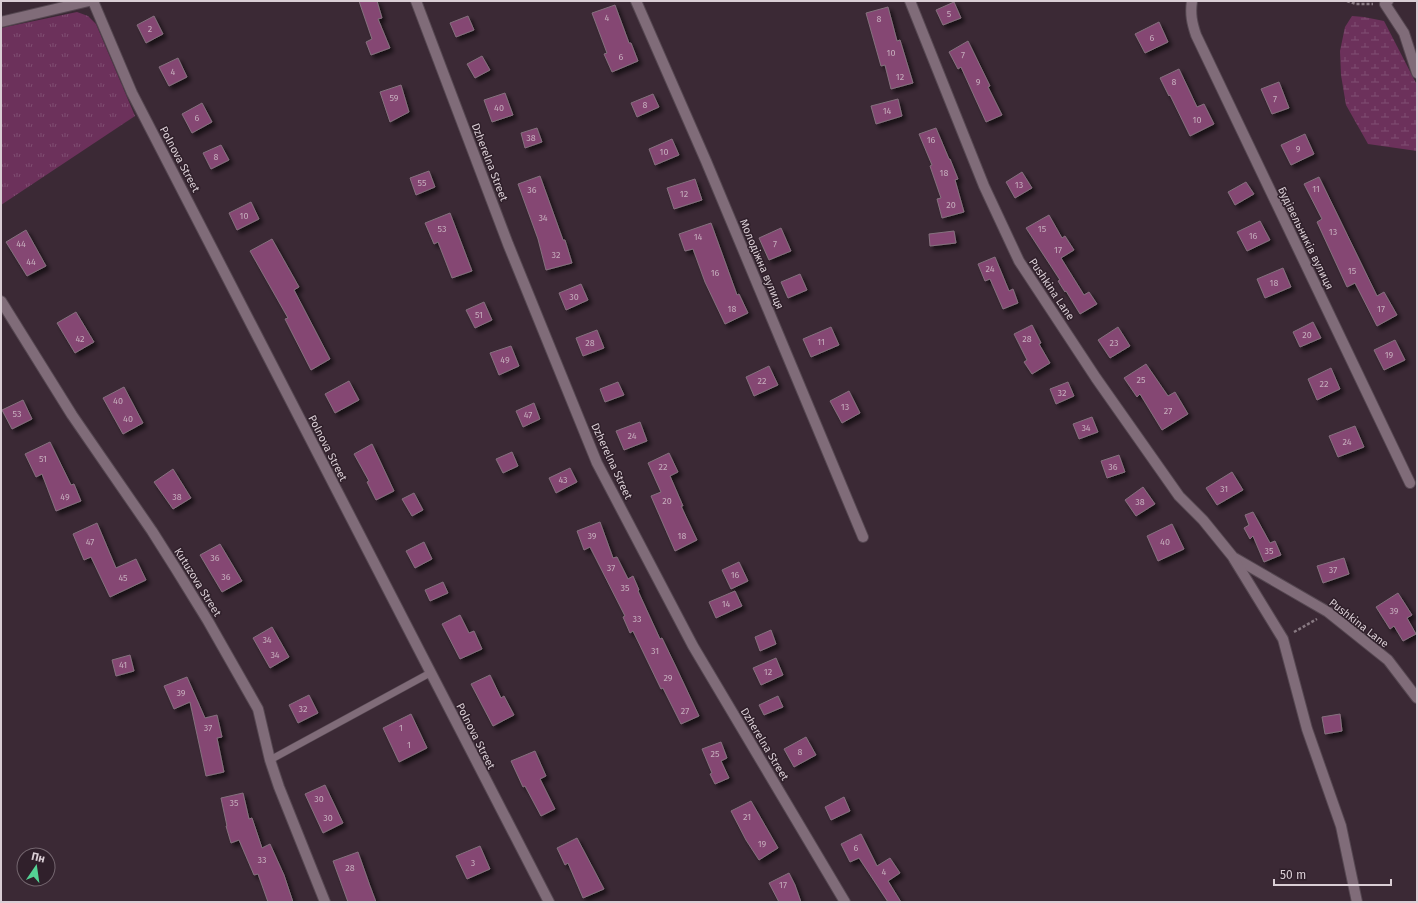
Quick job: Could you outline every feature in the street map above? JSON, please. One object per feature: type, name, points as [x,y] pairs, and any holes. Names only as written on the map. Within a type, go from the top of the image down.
[{"type":"street","points":[[1,22],[89,1]]},
{"type":"street","name":"Polnova Street","points":[[92,1],[132,93],[549,902]]},
{"type":"street","name":"Dzherelna Street","points":[[416,1],[508,244],[597,463],[693,646],[845,902]]},
{"type":"street","name":"Молодіжна вулиця","points":[[636,1],[706,161],[863,537]]},
{"type":"street","name":"Pushkina Lane","points":[[910,1],[984,186],[1018,261],[1096,378],[1180,496],[1203,520],[1233,557],[1283,639],[1307,729],[1341,826],[1357,902]]},
{"type":"street","name":"Будівельників вулиця","points":[[1192,1],[1190,10],[1191,21],[1196,35],[1410,483]]},
{"type":"street","points":[[1387,3],[1404,33],[1417,73]]},
{"type":"street","name":"Kutuzova Street","points":[[1,301],[72,415],[152,531],[208,621],[258,709],[270,760],[279,787],[324,902]]},
{"type":"street","name":"Pushkina Lane","points":[[1233,557],[1328,612],[1388,660],[1417,698]]},
{"type":"lane","points":[[270,760],[430,673]]},
{"type":"path","points":[[1347,1],[1356,4],[1387,3]]},
{"type":"path","points":[[1283,639],[1328,612]]},
{"type":"green space","points":[[77,12],[88,16],[96,24],[135,116],[1,205],[1,28]]},
{"type":"green space","points":[[1352,16],[1384,21],[1417,85],[1417,151],[1368,144],[1346,105],[1341,75],[1340,51],[1345,27]]},
{"type":"building","points":[[359,1],[377,1],[382,18],[378,19],[390,48],[371,55],[366,42],[372,39]]},
{"type":"building","points":[[954,2],[961,18],[943,25],[936,10]]},
{"type":"building","points":[[615,5],[629,43],[631,43],[638,61],[612,72],[604,54],[607,53],[592,13]]},
{"type":"building","points":[[888,7],[897,41],[900,40],[913,83],[891,89],[885,65],[881,66],[866,13]]},
{"type":"building","points":[[154,16],[163,34],[146,43],[137,25]]},
{"type":"building","points":[[468,16],[474,30],[456,37],[450,23]]},
{"type":"building","points":[[1159,22],[1168,42],[1145,53],[1135,34]]},
{"type":"building","points":[[968,41],[990,86],[988,87],[1002,115],[986,122],[961,67],[958,69],[949,52]]},
{"type":"building","points":[[482,56],[490,70],[475,78],[467,64]]},
{"type":"building","points":[[178,58],[187,77],[169,86],[159,67]]},
{"type":"building","points":[[1179,69],[1197,107],[1204,104],[1214,124],[1190,136],[1160,78]]},
{"type":"building","points":[[1279,82],[1289,108],[1272,114],[1261,89]]},
{"type":"building","points":[[401,85],[409,112],[390,122],[380,92]]},
{"type":"building","points":[[505,93],[513,115],[492,122],[484,100]]},
{"type":"building","points":[[653,94],[659,107],[637,117],[631,103]]},
{"type":"building","points":[[898,99],[902,116],[876,124],[871,106]]},
{"type":"building","points":[[202,103],[212,122],[192,133],[182,114]]},
{"type":"building","points":[[537,128],[542,142],[525,148],[521,133]]},
{"type":"building","points":[[936,128],[958,179],[955,180],[964,212],[942,218],[937,199],[941,198],[930,166],[932,165],[919,134]]},
{"type":"building","points":[[1305,134],[1314,154],[1291,165],[1281,145]]},
{"type":"building","points":[[672,139],[679,155],[655,165],[649,149]]},
{"type":"building","points":[[221,145],[229,160],[211,169],[203,153]]},
{"type":"building","points":[[429,171],[435,187],[416,195],[410,178]]},
{"type":"building","points":[[1022,172],[1032,188],[1015,198],[1006,182]]},
{"type":"building","points":[[540,176],[563,240],[565,240],[572,263],[546,270],[538,239],[518,184]]},
{"type":"building","points":[[1319,177],[1377,296],[1384,292],[1397,315],[1377,326],[1355,283],[1347,287],[1317,222],[1322,219],[1304,184]]},
{"type":"building","points":[[695,179],[702,200],[674,209],[667,188]]},
{"type":"building","points":[[1246,182],[1254,194],[1235,205],[1228,192]]},
{"type":"building","points":[[251,202],[259,219],[237,230],[229,213]]},
{"type":"building","points":[[450,213],[472,271],[452,278],[438,242],[434,244],[425,223]]},
{"type":"building","points":[[1049,215],[1062,238],[1065,236],[1074,250],[1061,258],[1084,295],[1089,292],[1097,304],[1080,314],[1026,228]]},
{"type":"building","points":[[1260,221],[1270,240],[1247,251],[1237,232]]},
{"type":"building","points":[[711,223],[737,295],[739,294],[748,313],[725,324],[705,282],[693,249],[685,251],[679,234]]},
{"type":"building","points":[[781,228],[791,251],[769,260],[759,238]]},
{"type":"building","points":[[26,230],[46,266],[27,276],[6,242]]},
{"type":"building","points":[[954,231],[956,243],[930,246],[929,234]]},
{"type":"building","points":[[272,239],[299,287],[294,290],[330,359],[311,370],[285,319],[288,318],[250,251]]},
{"type":"building","points":[[995,257],[1009,291],[1013,289],[1018,303],[1003,309],[990,279],[985,281],[978,264]]},
{"type":"building","points":[[1283,268],[1291,287],[1265,298],[1257,279]]},
{"type":"building","points":[[800,274],[807,290],[788,298],[781,282]]},
{"type":"building","points":[[581,284],[588,300],[566,310],[559,293]]},
{"type":"building","points":[[484,302],[492,320],[475,328],[466,310]]},
{"type":"building","points":[[76,312],[94,342],[75,353],[57,323]]},
{"type":"building","points":[[1313,322],[1321,338],[1300,347],[1293,332]]},
{"type":"building","points":[[1032,325],[1041,343],[1039,344],[1050,363],[1032,374],[1024,362],[1027,360],[1014,334]]},
{"type":"building","points":[[831,327],[839,345],[811,357],[803,339]]},
{"type":"building","points":[[1118,327],[1130,346],[1110,358],[1098,340]]},
{"type":"building","points":[[597,330],[604,348],[583,356],[576,338]]},
{"type":"building","points":[[1395,340],[1405,360],[1384,370],[1374,350]]},
{"type":"building","points":[[511,346],[519,366],[499,375],[490,353]]},
{"type":"building","points":[[1146,364],[1168,396],[1175,392],[1188,414],[1162,430],[1140,394],[1137,397],[1124,378]]},
{"type":"building","points":[[769,366],[778,385],[754,396],[746,377]]},
{"type":"building","points":[[1331,368],[1340,389],[1317,400],[1308,379]]},
{"type":"building","points":[[349,381],[359,400],[335,413],[325,394]]},
{"type":"building","points":[[618,382],[624,395],[605,402],[600,389]]},
{"type":"building","points":[[1068,382],[1074,396],[1056,404],[1050,389]]},
{"type":"building","points":[[124,387],[143,423],[123,434],[103,398]]},
{"type":"building","points":[[849,391],[860,413],[842,423],[830,401]]},
{"type":"building","points":[[23,400],[32,419],[12,429],[2,410]]},
{"type":"building","points":[[534,403],[540,419],[523,427],[516,411]]},
{"type":"building","points":[[1092,417],[1098,432],[1079,439],[1073,424]]},
{"type":"building","points":[[640,422],[647,441],[624,450],[616,431]]},
{"type":"building","points":[[1355,426],[1364,447],[1338,457],[1329,436]]},
{"type":"building","points":[[50,442],[71,485],[74,484],[81,501],[56,511],[42,474],[36,477],[25,454]]},
{"type":"building","points":[[372,444],[394,491],[376,500],[367,482],[369,481],[354,454]]},
{"type":"building","points":[[512,452],[518,466],[503,473],[496,459]]},
{"type":"building","points":[[669,453],[678,472],[670,476],[683,506],[681,506],[697,540],[675,551],[651,496],[661,492],[648,463]]},
{"type":"building","points":[[1119,455],[1125,472],[1107,478],[1101,461]]},
{"type":"building","points":[[570,468],[577,482],[556,493],[549,478]]},
{"type":"building","points":[[173,469],[191,498],[173,509],[154,482]]},
{"type":"building","points":[[1232,472],[1243,490],[1217,505],[1206,488]]},
{"type":"building","points":[[1143,487],[1155,504],[1136,516],[1125,500]]},
{"type":"building","points":[[414,493],[423,510],[412,516],[402,499]]},
{"type":"building","points":[[1253,512],[1270,543],[1275,541],[1281,555],[1264,562],[1253,536],[1250,539],[1244,528],[1249,525],[1245,515]]},
{"type":"building","points":[[600,522],[613,558],[617,557],[628,579],[633,576],[639,590],[638,591],[660,639],[662,638],[699,716],[681,724],[663,688],[661,689],[633,631],[630,633],[623,617],[625,616],[590,547],[584,550],[577,531]]},
{"type":"building","points":[[97,523],[116,568],[136,559],[146,580],[110,597],[91,557],[84,560],[73,534]]},
{"type":"building","points":[[1172,524],[1184,549],[1158,561],[1147,536]]},
{"type":"building","points":[[424,542],[432,559],[415,568],[406,551]]},
{"type":"building","points":[[220,544],[242,581],[222,592],[200,555]]},
{"type":"building","points":[[1344,558],[1349,574],[1323,583],[1317,566]]},
{"type":"building","points":[[739,562],[748,581],[731,589],[722,570]]},
{"type":"building","points":[[443,582],[448,593],[430,601],[425,590]]},
{"type":"building","points":[[735,591],[742,606],[716,618],[709,602]]},
{"type":"building","points":[[1398,593],[1412,615],[1407,618],[1416,634],[1403,641],[1394,626],[1390,629],[1376,607]]},
{"type":"building","points":[[460,615],[469,633],[474,631],[482,649],[460,659],[442,624]]},
{"type":"building","points":[[272,627],[289,657],[270,668],[253,638]]},
{"type":"building","points":[[771,630],[776,644],[760,651],[755,637]]},
{"type":"building","points":[[130,655],[134,671],[116,676],[112,660]]},
{"type":"building","points":[[776,658],[783,675],[761,685],[753,668]]},
{"type":"building","points":[[490,675],[501,698],[504,696],[514,715],[493,726],[471,684]]},
{"type":"building","points":[[187,677],[205,718],[217,715],[222,737],[217,738],[224,772],[206,776],[190,702],[174,709],[164,686]]},
{"type":"building","points":[[309,695],[318,713],[298,723],[289,705]]},
{"type":"building","points":[[778,696],[783,707],[764,715],[759,705]]},
{"type":"building","points":[[411,714],[427,748],[399,762],[383,728]]},
{"type":"building","points":[[1340,714],[1342,731],[1325,734],[1322,717]]},
{"type":"building","points":[[806,737],[816,755],[794,767],[784,749]]},
{"type":"building","points":[[721,742],[727,758],[721,761],[729,778],[715,784],[710,774],[712,773],[702,749]]},
{"type":"building","points":[[535,751],[546,776],[540,779],[555,809],[541,816],[525,786],[523,787],[511,761]]},
{"type":"building","points":[[325,785],[343,823],[323,833],[305,794]]},
{"type":"building","points":[[243,793],[249,819],[252,818],[262,848],[270,844],[284,875],[293,902],[268,902],[258,874],[254,875],[239,840],[231,843],[221,798]]},
{"type":"building","points":[[844,797],[850,811],[831,820],[825,807]]},
{"type":"building","points":[[751,801],[778,848],[759,860],[746,840],[731,811]]},
{"type":"building","points":[[861,834],[877,866],[890,858],[900,873],[888,881],[901,902],[888,902],[859,858],[850,862],[841,844]]},
{"type":"building","points":[[577,838],[604,889],[583,898],[568,863],[565,865],[557,848]]},
{"type":"building","points":[[480,846],[490,869],[467,879],[456,856]]},
{"type":"building","points":[[358,852],[376,902],[348,902],[333,861]]},
{"type":"building","points":[[789,873],[801,902],[779,902],[769,883]]}]
